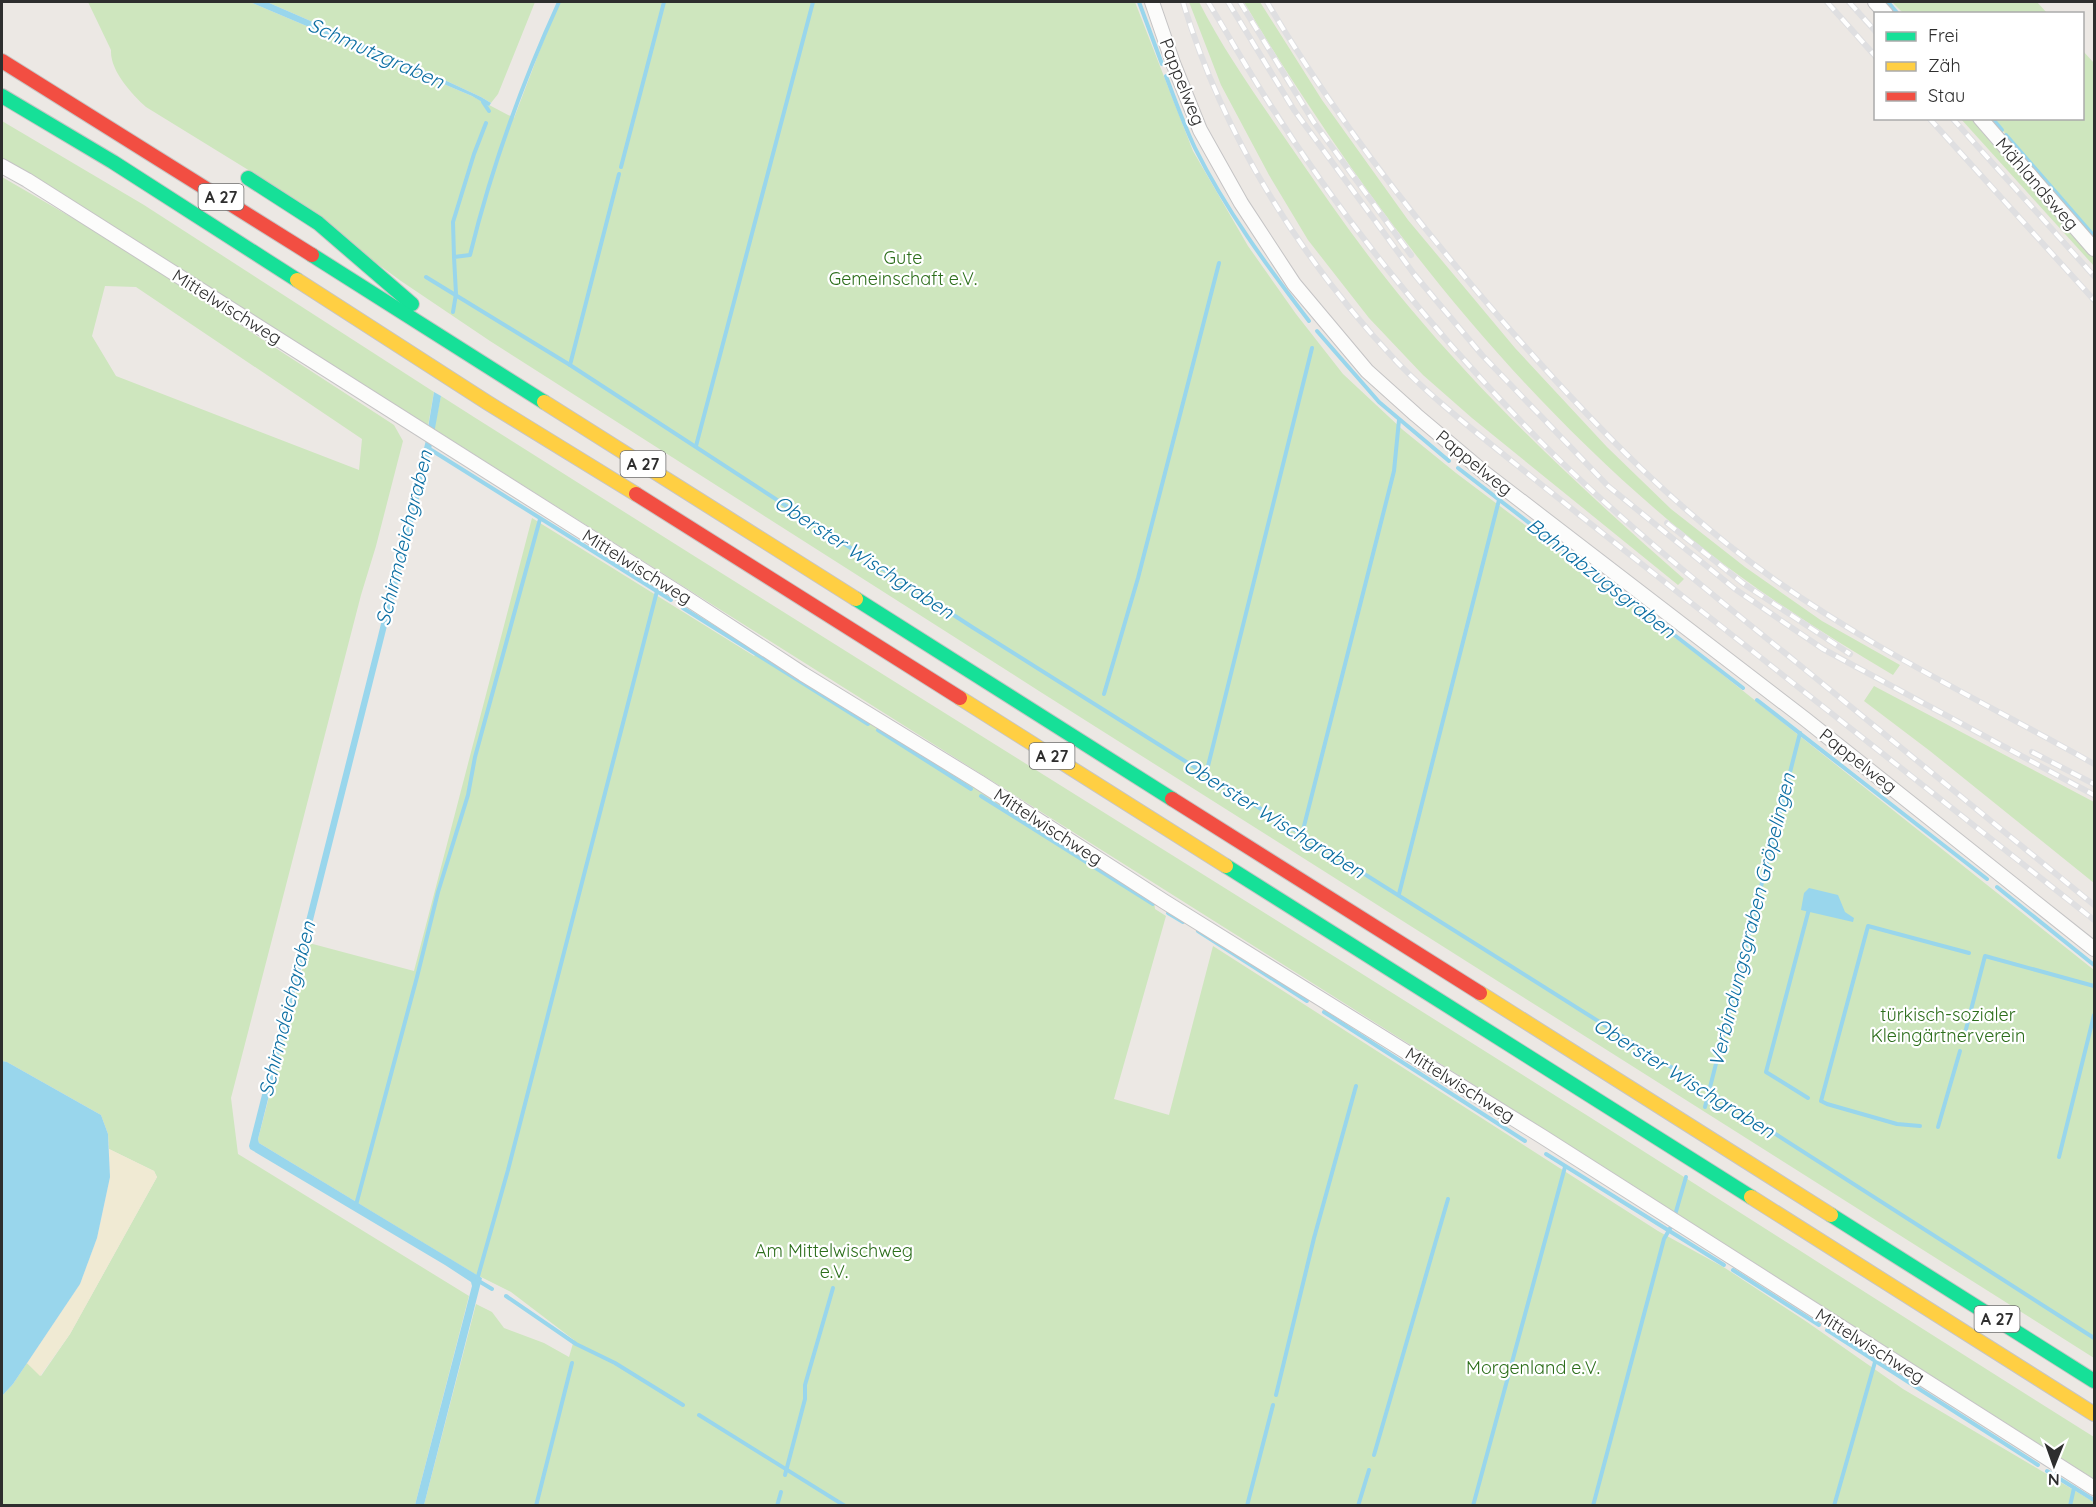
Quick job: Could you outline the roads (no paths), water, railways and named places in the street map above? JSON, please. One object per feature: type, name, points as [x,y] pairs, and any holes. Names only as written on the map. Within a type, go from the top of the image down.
[{"type":"highway","name":"A 27","points":[[2,61],[2094,1381]]},
{"type":"highway","name":"A 27","points":[[2,96],[113,162],[488,403],[740,559],[2094,1414]]},
{"type":"highway","points":[[248,178],[318,223],[412,304],[439,336]]},
{"type":"street","name":"Pappelweg","points":[[1152,2],[1200,130],[1241,203],[1294,284],[1367,370],[1486,474],[1805,719],[2094,949]]},
{"type":"street","name":"Mählandsweg","points":[[1982,120],[2094,249]]},
{"type":"street","name":"Mittelwischweg","points":[[2,166],[812,679],[979,782],[1165,902],[1544,1137],[2094,1488]]},
{"type":"water","points":[[250,2],[267,2],[423,70],[491,103],[489,106],[472,96]]},
{"type":"water","points":[[434,392],[441,396],[430,455],[258,1139],[259,1143],[482,1278],[424,1505],[415,1505],[472,1286],[471,1282],[250,1149],[249,1146],[377,640],[426,440]]},
{"type":"water","points":[[1809,888],[1838,895],[1845,912],[1854,918],[1853,922],[1801,910],[1804,893]]},
{"type":"water","points":[[2,1061],[101,1115],[108,1134],[110,1177],[97,1238],[80,1284],[13,1384],[2,1396]]},
{"type":"waterway","name":"Schirmdeichgraben","points":[[453,312],[456,294],[454,257],[470,255],[508,127],[559,2]]},
{"type":"waterway","points":[[621,167],[664,2]]},
{"type":"waterway","points":[[696,446],[813,2]]},
{"type":"waterway","name":"Bahnabzugsgraben","points":[[1139,2],[1162,64]]},
{"type":"waterway","points":[[1888,2],[1896,12]]},
{"type":"waterway","name":"Bahnabzugsgraben","points":[[1166,76],[1191,139],[1207,171],[1263,258],[1309,321]]},
{"type":"waterway","name":"Schmutzgraben","points":[[483,102],[489,111]]},
{"type":"waterway","points":[[1994,120],[2002,130]]},
{"type":"waterway","name":"Schmutzgraben","points":[[454,257],[453,222],[486,123]]},
{"type":"waterway","points":[[2006,135],[2094,236]]},
{"type":"waterway","points":[[570,365],[619,174]]},
{"type":"waterway","points":[[1104,694],[1138,578],[1219,263]]},
{"type":"waterway","name":"Oberster Wischgraben","points":[[426,277],[570,365],[972,627],[1660,1060],[2094,1338]]},
{"type":"waterway","name":"Bahnabzugsgraben","points":[[1317,331],[1379,402],[1449,461]]},
{"type":"waterway","points":[[1206,774],[1312,348]]},
{"type":"waterway","points":[[1302,834],[1394,471],[1399,420]]},
{"type":"waterway","points":[[428,448],[671,600]]},
{"type":"waterway","name":"Bahnabzugsgraben","points":[[1458,468],[1743,688]]},
{"type":"waterway","points":[[1399,894],[1499,500]]},
{"type":"waterway","points":[[356,1205],[438,892],[468,795],[475,757],[540,519]]},
{"type":"waterway","points":[[492,1289],[477,1280],[508,1170],[657,591]]},
{"type":"waterway","points":[[683,608],[868,724]]},
{"type":"waterway","name":"Bahnabzugsgraben","points":[[1757,700],[1987,879]]},
{"type":"waterway","points":[[878,730],[971,789]]},
{"type":"waterway","name":"Verbindungsgraben Gröpelingen","points":[[1705,1107],[1800,733]]},
{"type":"waterway","points":[[981,796],[1153,904]]},
{"type":"waterway","name":"Bahnabzugsgraben","points":[[1997,887],[2094,965]]},
{"type":"waterway","points":[[1808,1098],[1766,1072],[1809,909]]},
{"type":"waterway","points":[[1168,913],[1183,922]]},
{"type":"waterway","points":[[1920,1126],[1897,1124],[1821,1101],[1868,926],[1969,953]]},
{"type":"waterway","points":[[1198,931],[1307,1001]]},
{"type":"waterway","points":[[1965,1033],[1985,956],[2094,986]]},
{"type":"waterway","points":[[1324,1012],[1525,1141]]},
{"type":"waterway","points":[[2059,1157],[2094,1015]]},
{"type":"waterway","points":[[1938,1127],[1960,1051]]},
{"type":"waterway","points":[[1276,1395],[1314,1238],[1356,1086]]},
{"type":"waterway","points":[[1546,1154],[1724,1265]]},
{"type":"waterway","points":[[1473,1506],[1565,1167]]},
{"type":"waterway","name":"Verbindungsgraben Gröpelingen","points":[[1675,1215],[1686,1177]]},
{"type":"waterway","points":[[1374,1455],[1448,1199]]},
{"type":"waterway","name":"Verbindungsgraben Gröpelingen","points":[[1593,1506],[1664,1239],[1672,1225]]},
{"type":"waterway","points":[[1733,1270],[1819,1325]]},
{"type":"waterway","points":[[785,1475],[805,1399],[805,1385],[833,1288]]},
{"type":"waterway","points":[[506,1296],[576,1344],[615,1363],[683,1405]]},
{"type":"waterway","points":[[1827,1330],[2038,1465]]},
{"type":"waterway","points":[[1834,1506],[1875,1362]]},
{"type":"waterway","points":[[536,1506],[572,1363]]},
{"type":"waterway","points":[[1247,1506],[1273,1405]]},
{"type":"waterway","points":[[699,1415],[845,1506]]},
{"type":"waterway","points":[[1358,1506],[1369,1470]]},
{"type":"waterway","points":[[2047,1471],[2094,1500]]},
{"type":"waterway","points":[[2070,1506],[2074,1488]]},
{"type":"waterway","points":[[777,1506],[781,1492]]},
{"type":"railway","points":[[1183,2],[1220,100],[1269,194],[1329,282],[1397,362],[1471,429],[2094,920]]},
{"type":"railway","points":[[1208,2],[1300,151],[1363,238],[1431,322],[1539,440],[1569,470],[1664,554],[2094,905]]},
{"type":"railway","points":[[1228,2],[1294,110],[1414,274],[1482,355],[1608,486],[1735,589],[1823,649],[2094,795]]},
{"type":"railway","points":[[1240,2],[1313,121],[1411,255]]},
{"type":"railway","points":[[1267,2],[1324,92],[1418,220],[1521,342],[1639,467],[1736,551],[1810,603],[1930,675],[2094,764]]},
{"type":"railway","points":[[1827,2],[1874,55]]},
{"type":"railway","points":[[1849,2],[1874,30]]},
{"type":"railway","points":[[1931,120],[2094,300]]},
{"type":"railway","points":[[1954,120],[2094,276]]},
{"type":"railway","points":[[1667,523],[1744,584],[1850,654]]},
{"type":"railway","points":[[2032,752],[2094,784]]},
{"type":"park label","name":"Gute Gemeinschaft e.V.","points":[[903,268]]},
{"type":"park label","name":"türkisch-sozialer Kleingärtnerverein","points":[[1948,1025]]},
{"type":"park label","name":"Am Mittelwischweg e.V.","points":[[834,1261]]},
{"type":"park label","name":"Morgenland e.V.","points":[[1533,1368]]}]
